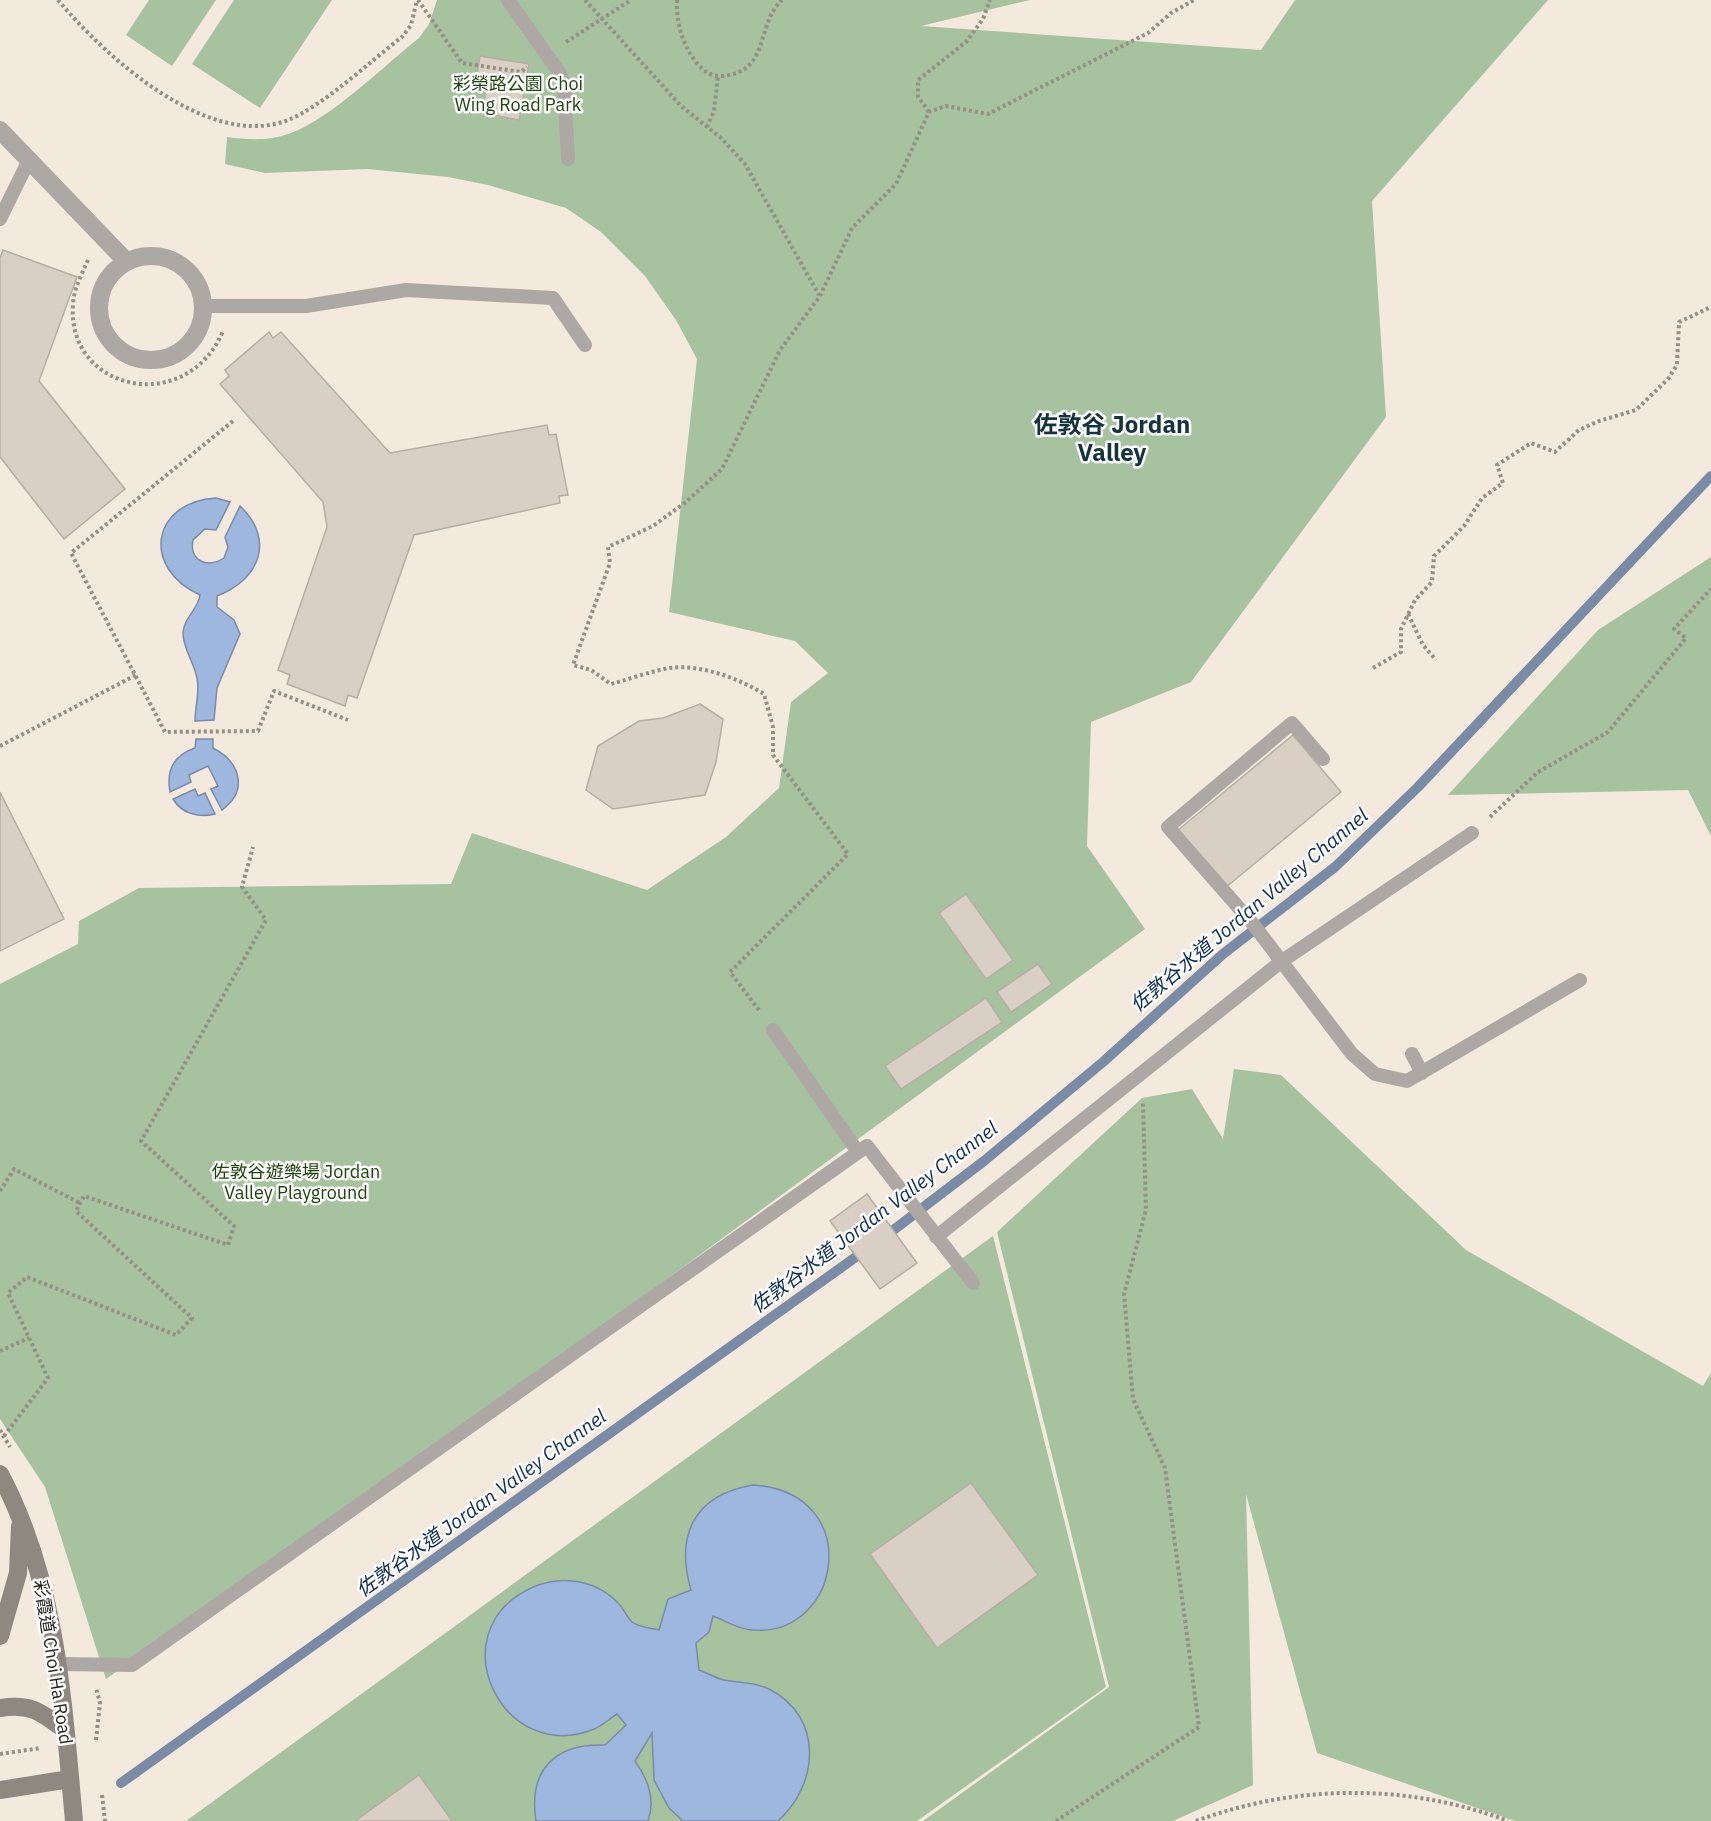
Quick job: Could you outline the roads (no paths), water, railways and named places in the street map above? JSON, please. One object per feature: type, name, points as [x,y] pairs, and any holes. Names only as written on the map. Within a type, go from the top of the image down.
[{"type":"street","points":[[0,130],[28,162],[127,262]]},
{"type":"street","points":[[143,256],[161,256],[177,263],[191,274],[200,289],[204,306],[202,323],[194,339],[182,351],[166,358],[149,361],[133,357],[117,349],[102,328],[98,303],[103,286],[113,272],[127,262],[143,256]]},
{"type":"street","name":"彩霞道 Choi Ha Road","points":[[0,1474],[21,1512],[44,1584],[58,1664],[74,1821]]},
{"type":"street","points":[[0,1635],[18,1573],[21,1512]]},
{"type":"street","points":[[0,1708],[21,1705],[41,1712],[65,1730]]},
{"type":"street","points":[[0,1790],[70,1779]]},
{"type":"lane","points":[[508,0],[559,72],[564,83],[568,159]]},
{"type":"lane","points":[[0,219],[28,162]]},
{"type":"lane","points":[[204,306],[306,306],[406,290],[554,298],[585,345]]},
{"type":"lane","points":[[1323,759],[1292,723],[1168,827],[1282,961],[1352,1054],[1375,1074],[1407,1081],[1580,980]]},
{"type":"lane","points":[[936,1237],[1142,1070],[1282,961],[1472,833]]},
{"type":"lane","points":[[773,1030],[863,1149],[973,1283]]},
{"type":"lane","points":[[1412,1054],[1422,1073]]},
{"type":"lane","points":[[58,1664],[132,1665],[863,1149]]},
{"type":"water","points":[[216,498],[230,502],[216,530],[205,529],[193,540],[194,553],[197,558],[206,563],[212,563],[224,558],[228,547],[225,537],[240,506],[258,532],[260,545],[258,558],[243,580],[232,589],[217,596],[217,607],[234,620],[240,634],[217,688],[214,720],[195,721],[198,683],[183,633],[200,595],[181,583],[168,569],[162,553],[162,538],[167,523],[178,511],[194,502]]},
{"type":"water","points":[[196,739],[213,739],[213,748],[230,761],[235,768],[238,777],[236,794],[222,810],[211,789],[218,786],[208,766],[189,775],[191,782],[170,792],[169,777],[173,764],[182,755],[195,748]]},
{"type":"water","points":[[195,789],[198,796],[205,793],[215,814],[191,814],[173,799]]},
{"type":"water","points":[[753,1485],[789,1494],[813,1512],[826,1536],[829,1563],[822,1589],[806,1612],[783,1626],[752,1630],[713,1616],[709,1632],[696,1643],[699,1670],[724,1680],[769,1689],[787,1701],[799,1716],[807,1733],[810,1752],[808,1770],[802,1789],[792,1806],[778,1821],[683,1821],[669,1808],[654,1780],[652,1733],[635,1761],[644,1775],[651,1797],[648,1821],[536,1821],[536,1787],[549,1763],[572,1749],[605,1745],[626,1725],[617,1714],[594,1729],[562,1736],[533,1729],[510,1713],[494,1691],[486,1664],[488,1636],[501,1611],[533,1587],[566,1580],[591,1585],[606,1593],[619,1604],[632,1622],[659,1630],[668,1599],[691,1590],[686,1552],[688,1535],[694,1521],[703,1508],[716,1498],[733,1490]]},
{"type":"waterway","name":"佐敦谷水道 Jordan Valley Channel","points":[[883,1238],[984,1161],[1103,1062],[1223,954],[1335,867],[1418,787],[1711,476]]},
{"type":"waterway","name":"佐敦谷水道 Jordan Valley Channel","points":[[121,1783],[867,1249]]},
{"type":"district","name":"佐敦谷 Jordan Valley","points":[[1112,439]]},
{"type":"park label","name":"彩榮路公園 Choi Wing Road Park","points":[[518,94]]},
{"type":"park label","name":"佐敦谷遊樂場 Jordan Valley Playground","points":[[296,1182]]}]
